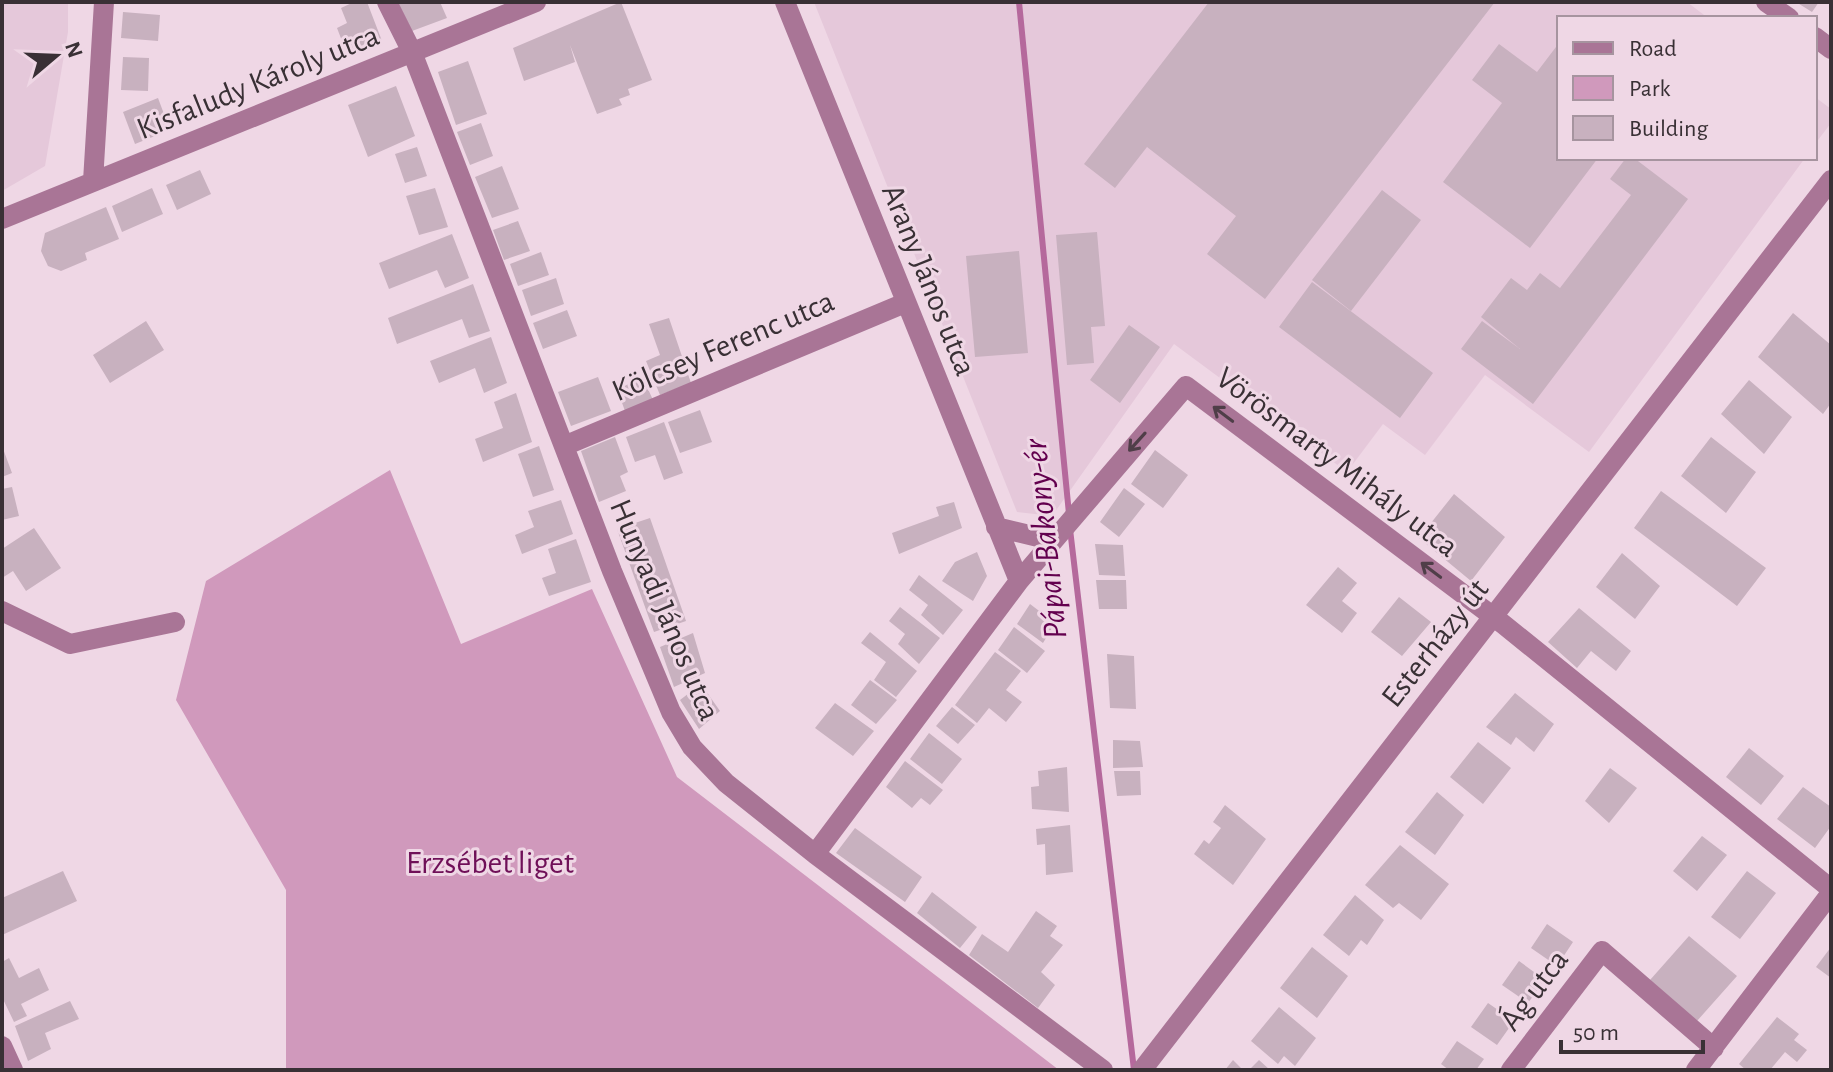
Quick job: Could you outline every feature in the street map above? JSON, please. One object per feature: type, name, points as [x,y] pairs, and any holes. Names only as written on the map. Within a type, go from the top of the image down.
[{"type":"street","points":[[93,181],[104,2]]},
{"type":"street","name":"Hunyadi János utca","points":[[387,2],[412,52],[612,571],[680,730],[705,764],[726,783],[815,854],[1103,1070]]},
{"type":"street","name":"Kisfaludy Károly utca","points":[[2,219],[536,2]]},
{"type":"street","name":"Arany János utca","points":[[785,2],[1019,581]]},
{"type":"street","points":[[1766,2],[1786,16]]},
{"type":"street","name":"Esterházy út","points":[[1142,1070],[1831,180]]},
{"type":"street","name":"Kölcsey Ferenc utca","points":[[564,446],[905,303]]},
{"type":"street","name":"Vörösmarty Mihály utca","points":[[1057,535],[1186,386],[1493,617],[1831,891]]},
{"type":"street","points":[[996,527],[1038,537],[1057,535]]},
{"type":"street","points":[[815,854],[1019,581],[1057,535]]},
{"type":"street","points":[[2,611],[70,644],[175,622]]},
{"type":"street","points":[[1696,1070],[1831,891]]},
{"type":"street","name":"Ág utca","points":[[1511,1070],[1602,951],[1714,1048]]},
{"type":"street","points":[[2,1046],[13,1070]]},
{"type":"shaded area","points":[[2,2],[68,2],[68,32],[45,166],[2,191]]},
{"type":"shaded area","points":[[814,2],[1687,2],[1705,16],[1557,16],[1557,160],[1804,160],[1589,452],[1485,375],[1425,455],[1383,424],[1347,472],[1174,344],[1052,516],[1017,512]]},
{"type":"shaded area","points":[[1817,98],[1831,109],[1831,123],[1817,141]]},
{"type":"green space","name":"Erzsébet liget","points":[[390,470],[461,644],[592,589],[677,777],[1059,1070],[286,1070],[286,890],[176,700],[206,581]]},
{"type":"building","points":[[354,2],[367,2],[382,41],[347,54],[337,28],[347,23],[341,8]]},
{"type":"building","points":[[398,2],[440,2],[447,18],[412,31]]},
{"type":"building","points":[[621,2],[652,80],[628,89],[630,95],[619,99],[622,105],[597,114],[570,45],[575,62],[524,81],[513,48]]},
{"type":"building","points":[[1209,2],[1495,2],[1265,299],[1207,254],[1236,216],[1147,147],[1115,188],[1084,164]]},
{"type":"building","points":[[1796,2],[1819,2],[1812,12]]},
{"type":"building","points":[[123,12],[160,15],[158,41],[121,38]]},
{"type":"building","points":[[1499,44],[1537,72],[1557,46],[1557,160],[1596,160],[1530,248],[1443,182],[1502,103],[1472,80]]},
{"type":"building","points":[[123,57],[149,58],[148,91],[121,90]]},
{"type":"building","points":[[468,61],[487,114],[456,125],[438,72]]},
{"type":"building","points":[[396,86],[415,136],[368,157],[348,105]]},
{"type":"building","points":[[158,98],[170,130],[135,144],[123,112]]},
{"type":"building","points":[[481,123],[493,156],[470,165],[457,132]]},
{"type":"building","points":[[417,147],[427,176],[405,183],[395,154]]},
{"type":"building","points":[[1624,160],[1637,160],[1688,199],[1533,404],[1461,349],[1482,321],[1520,349],[1481,317],[1511,278],[1527,290],[1540,273],[1560,288],[1631,195],[1610,179]]},
{"type":"building","points":[[502,166],[519,209],[492,218],[475,177]]},
{"type":"building","points":[[200,170],[211,194],[177,210],[166,185]]},
{"type":"building","points":[[152,188],[163,214],[122,232],[112,206]]},
{"type":"building","points":[[435,188],[448,227],[419,235],[406,196]]},
{"type":"building","points":[[1382,190],[1421,220],[1351,311],[1312,280]]},
{"type":"building","points":[[106,207],[119,239],[85,253],[87,260],[61,271],[48,266],[41,251],[45,233]]},
{"type":"building","points":[[518,221],[530,251],[504,260],[493,230]]},
{"type":"building","points":[[1097,232],[1105,326],[1091,327],[1094,363],[1067,365],[1056,235]]},
{"type":"building","points":[[452,234],[469,278],[445,288],[437,270],[389,289],[379,263]]},
{"type":"building","points":[[1019,251],[1028,353],[975,357],[966,256]]},
{"type":"building","points":[[541,252],[549,275],[518,286],[510,264]]},
{"type":"building","points":[[556,278],[564,304],[531,316],[522,290]]},
{"type":"building","points":[[1312,282],[1433,373],[1400,418],[1279,327]]},
{"type":"building","points":[[473,284],[490,331],[469,338],[462,319],[397,344],[388,318]]},
{"type":"building","points":[[567,310],[577,336],[543,349],[533,323]]},
{"type":"building","points":[[1793,313],[1831,345],[1831,403],[1823,414],[1758,357]]},
{"type":"building","points":[[669,318],[691,383],[660,395],[646,361],[660,355],[649,324]]},
{"type":"building","points":[[146,321],[164,350],[110,383],[93,355]]},
{"type":"building","points":[[1129,325],[1160,347],[1120,403],[1090,380]]},
{"type":"building","points":[[491,337],[507,383],[484,393],[475,368],[439,383],[430,361]]},
{"type":"building","points":[[598,377],[611,411],[571,426],[558,392]]},
{"type":"building","points":[[643,378],[653,400],[625,411],[617,389]]},
{"type":"building","points":[[1749,380],[1792,417],[1764,454],[1721,414]]},
{"type":"building","points":[[516,393],[532,442],[483,462],[475,439],[503,428],[494,402]]},
{"type":"building","points":[[700,410],[712,442],[680,453],[668,422]]},
{"type":"building","points":[[664,422],[683,473],[664,480],[655,455],[635,462],[626,437]]},
{"type":"building","points":[[615,437],[628,472],[620,476],[626,491],[599,502],[581,451]]},
{"type":"building","points":[[1711,437],[1756,472],[1726,513],[1681,476]]},
{"type":"building","points":[[2,446],[12,473],[2,477]]},
{"type":"building","points":[[539,446],[554,490],[533,497],[518,454]]},
{"type":"building","points":[[1155,450],[1188,475],[1163,508],[1131,484]]},
{"type":"building","points":[[12,487],[19,516],[2,520],[2,489]]},
{"type":"building","points":[[1124,488],[1145,504],[1119,537],[1100,522]]},
{"type":"building","points":[[1661,491],[1766,568],[1737,606],[1634,528]]},
{"type":"building","points":[[1454,494],[1505,537],[1471,581],[1419,538]]},
{"type":"building","points":[[561,500],[573,534],[522,554],[515,535],[534,527],[528,511]]},
{"type":"building","points":[[954,502],[962,528],[899,554],[892,533],[939,516],[936,507]]},
{"type":"building","points":[[650,518],[686,621],[654,632],[617,529]]},
{"type":"building","points":[[34,528],[61,568],[26,591],[13,571],[2,578],[2,549]]},
{"type":"building","points":[[576,539],[591,582],[549,596],[542,578],[556,573],[548,549]]},
{"type":"building","points":[[1095,544],[1123,545],[1125,576],[1099,575]]},
{"type":"building","points":[[977,552],[987,576],[973,601],[942,581],[955,562]]},
{"type":"building","points":[[1622,553],[1660,586],[1635,619],[1596,587]]},
{"type":"building","points":[[1338,567],[1357,583],[1342,601],[1357,613],[1342,633],[1306,605]]},
{"type":"building","points":[[919,575],[963,610],[943,635],[921,615],[928,605],[909,590]]},
{"type":"building","points":[[1096,580],[1126,580],[1127,609],[1099,609]]},
{"type":"building","points":[[1399,597],[1431,622],[1402,656],[1371,632]]},
{"type":"building","points":[[1030,604],[1055,623],[1043,643],[1017,624]]},
{"type":"building","points":[[900,607],[940,638],[919,664],[898,644],[905,634],[889,621]]},
{"type":"building","points":[[1579,608],[1631,651],[1616,671],[1591,651],[1577,668],[1548,642]]},
{"type":"building","points":[[1014,627],[1045,651],[1027,673],[998,650]]},
{"type":"building","points":[[870,632],[917,671],[896,697],[874,680],[886,662],[861,643]]},
{"type":"building","points":[[693,633],[705,673],[674,687],[660,647]]},
{"type":"building","points":[[995,652],[1021,671],[1006,690],[1022,702],[1006,722],[989,708],[977,723],[955,705]]},
{"type":"building","points":[[1107,654],[1134,656],[1136,709],[1110,708]]},
{"type":"building","points":[[870,680],[897,700],[876,724],[851,705]]},
{"type":"building","points":[[701,684],[720,711],[699,729],[680,700]]},
{"type":"building","points":[[1515,693],[1554,724],[1534,752],[1516,737],[1511,745],[1486,727]]},
{"type":"building","points":[[835,703],[874,731],[853,756],[815,728]]},
{"type":"building","points":[[952,707],[975,725],[958,744],[936,726]]},
{"type":"building","points":[[929,733],[962,759],[942,784],[910,759]]},
{"type":"building","points":[[1113,740],[1140,741],[1143,767],[1113,768]]},
{"type":"building","points":[[1478,742],[1511,768],[1483,804],[1450,777]]},
{"type":"building","points":[[1749,748],[1784,776],[1761,805],[1726,777]]},
{"type":"building","points":[[905,761],[943,790],[930,805],[921,798],[912,808],[886,787]]},
{"type":"building","points":[[1067,767],[1069,812],[1032,809],[1031,787],[1039,786],[1038,771]]},
{"type":"building","points":[[1610,768],[1637,788],[1609,823],[1585,801]]},
{"type":"building","points":[[1114,771],[1140,771],[1141,795],[1117,796]]},
{"type":"building","points":[[1803,787],[1831,807],[1831,826],[1815,848],[1777,819]]},
{"type":"building","points":[[1437,792],[1464,815],[1435,855],[1405,832]]},
{"type":"building","points":[[1225,805],[1266,839],[1233,885],[1194,854],[1204,840],[1209,844],[1221,828],[1213,822]]},
{"type":"building","points":[[1070,825],[1073,872],[1046,875],[1045,844],[1037,845],[1036,829]]},
{"type":"building","points":[[855,828],[922,877],[905,902],[836,853]]},
{"type":"building","points":[[1702,836],[1727,855],[1697,891],[1673,871]]},
{"type":"building","points":[[1400,845],[1449,884],[1421,920],[1399,903],[1393,908],[1365,885]]},
{"type":"building","points":[[63,871],[77,901],[2,935],[2,898]]},
{"type":"building","points":[[1747,871],[1776,893],[1740,939],[1711,917]]},
{"type":"building","points":[[932,892],[977,927],[960,948],[917,913]]},
{"type":"building","points":[[1355,895],[1384,920],[1367,945],[1361,940],[1349,956],[1323,935]]},
{"type":"building","points":[[1036,911],[1057,926],[1050,936],[1063,945],[1041,972],[1055,985],[1038,1008],[969,955],[982,934],[1008,952]]},
{"type":"building","points":[[1547,924],[1573,942],[1557,966],[1531,948]]},
{"type":"building","points":[[1689,936],[1737,976],[1697,1021],[1650,980]]},
{"type":"building","points":[[1312,947],[1348,976],[1317,1018],[1280,988]]},
{"type":"building","points":[[1831,947],[1831,978],[1816,967]]},
{"type":"building","points":[[9,958],[19,978],[39,968],[49,990],[21,1004],[27,1016],[14,1022],[2,997],[2,962]]},
{"type":"building","points":[[1519,961],[1545,980],[1528,1003],[1502,985]]},
{"type":"building","points":[[70,1001],[79,1019],[45,1033],[51,1049],[28,1061],[15,1026]]},
{"type":"building","points":[[1488,1003],[1514,1021],[1497,1045],[1471,1027]]},
{"type":"building","points":[[1279,1007],[1316,1038],[1295,1066],[1284,1056],[1278,1064],[1251,1041]]},
{"type":"building","points":[[1777,1017],[1799,1034],[1794,1040],[1807,1050],[1797,1062],[1785,1052],[1770,1070],[1746,1070],[1739,1064]]},
{"type":"building","points":[[1457,1041],[1484,1059],[1476,1070],[1449,1070],[1441,1064]]},
{"type":"building","points":[[1233,1060],[1243,1070],[1225,1070]]},
{"type":"building","points":[[1259,1060],[1270,1070],[1249,1070]]},
{"type":"waterway","name":"Pápai-Bakony-ér","points":[[1019,2],[1069,514]]},
{"type":"waterway","name":"Pápai-Bakony-ér","points":[[1070,529],[1134,1070]]}]
